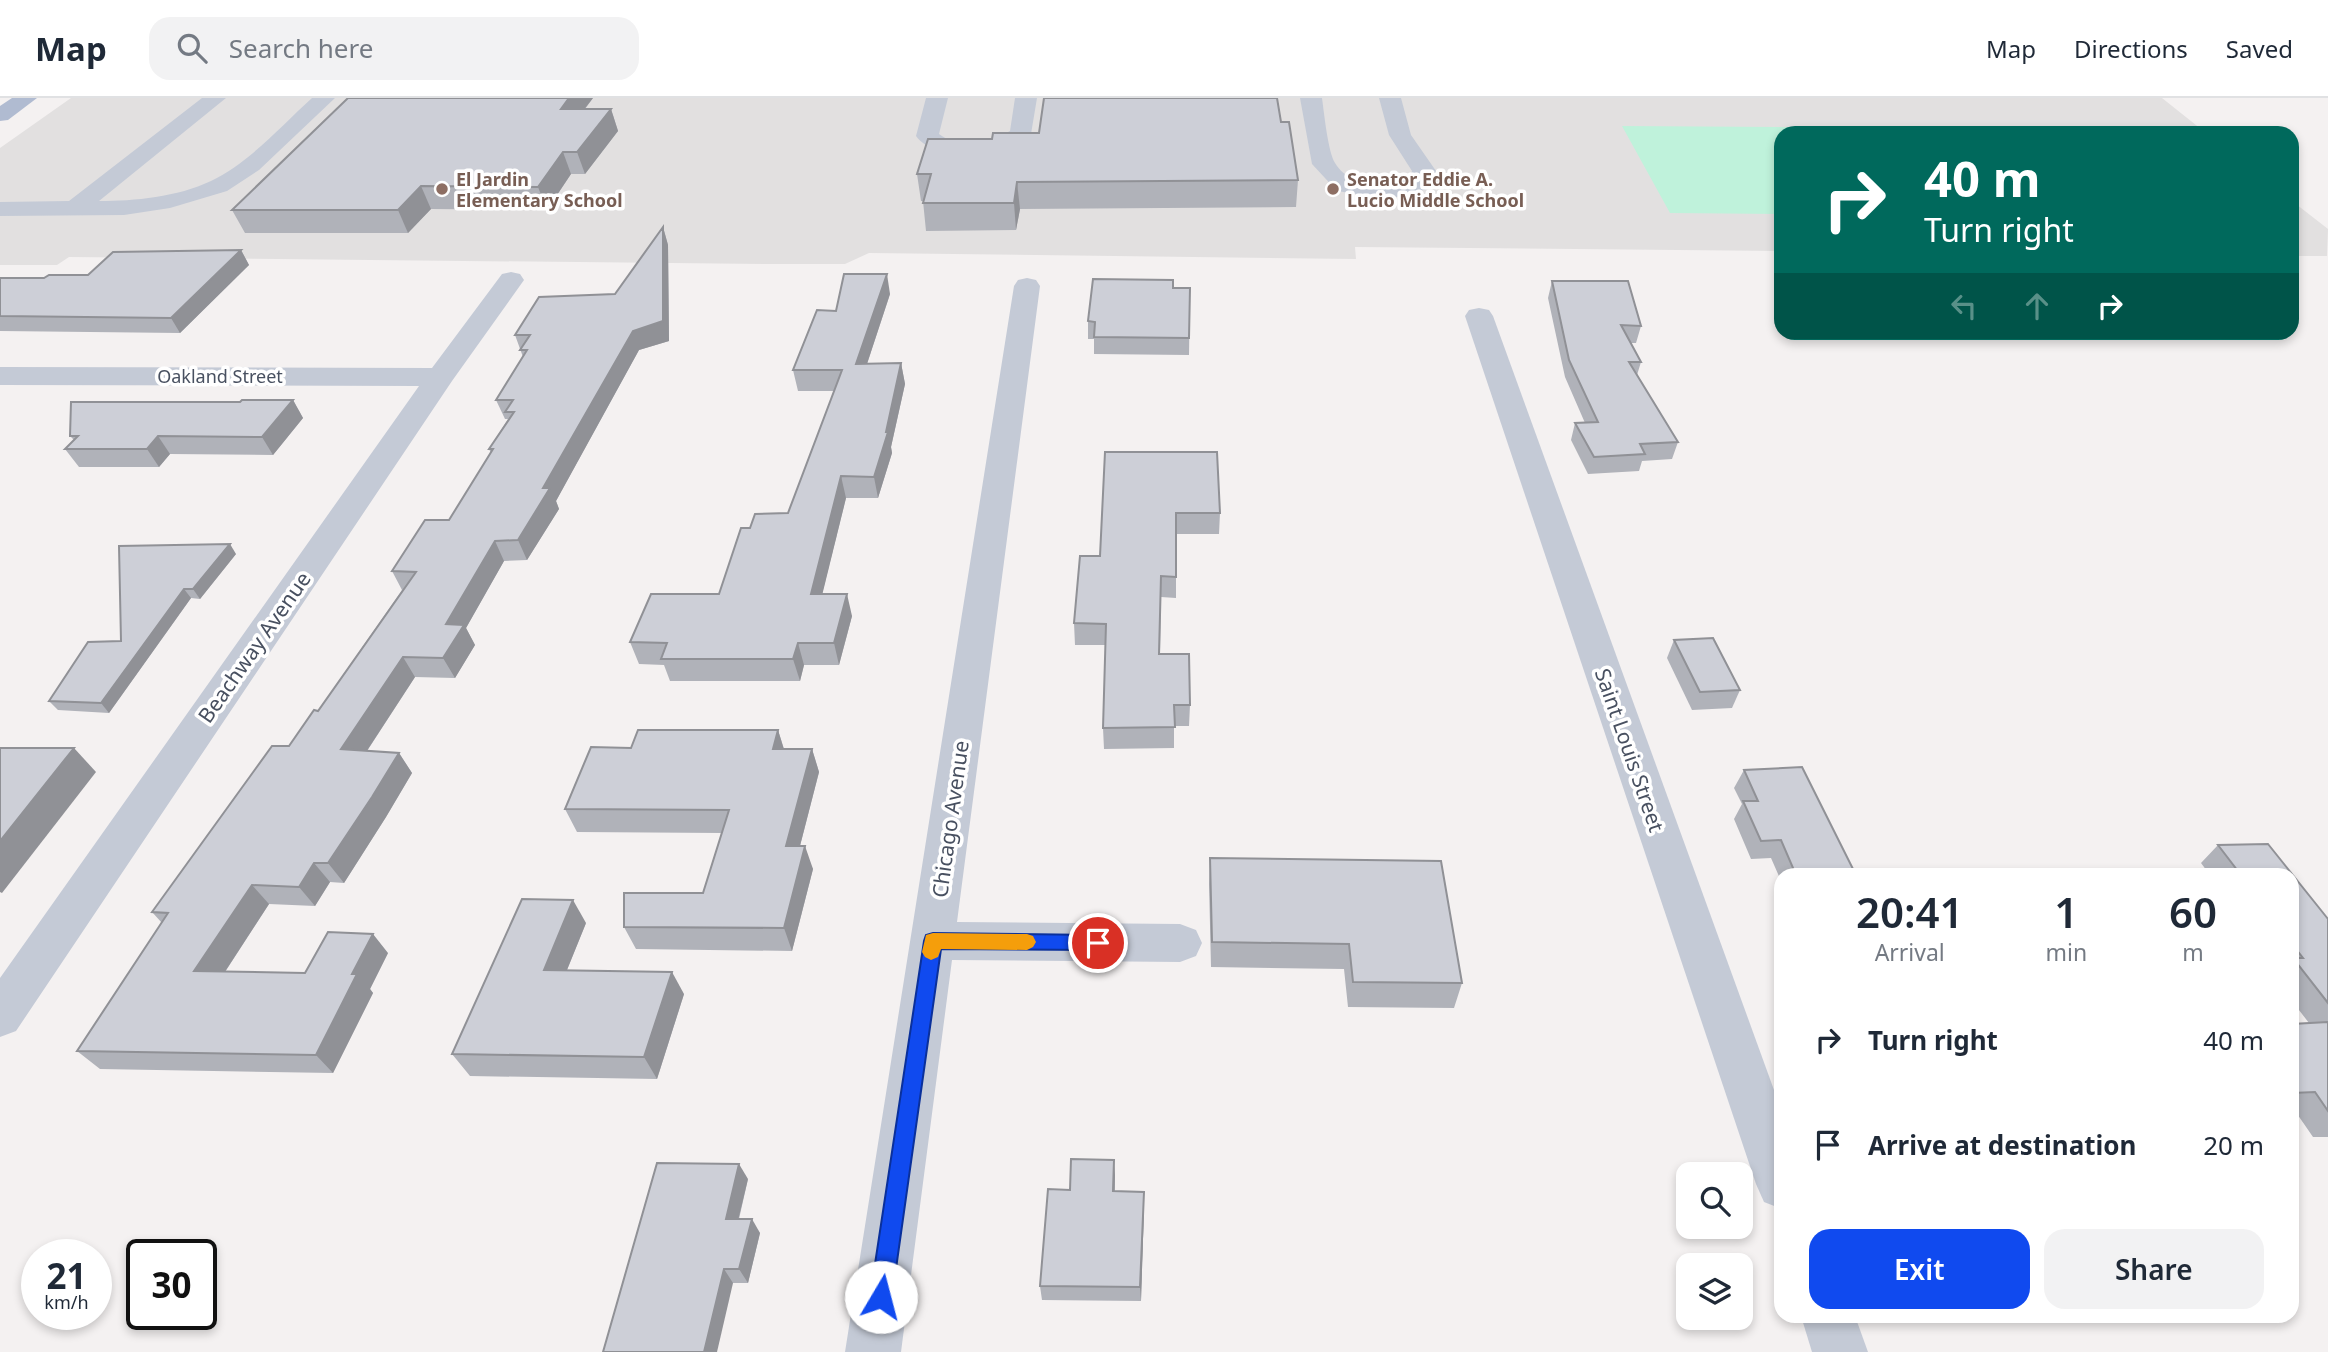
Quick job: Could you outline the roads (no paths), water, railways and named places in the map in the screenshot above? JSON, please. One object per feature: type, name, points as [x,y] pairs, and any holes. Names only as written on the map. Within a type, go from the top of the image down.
[{"type":"main road","points":[[0,116],[26,98]]},
{"type":"street","points":[[75,208],[215,98]]},
{"type":"street","points":[[0,209],[124,208],[170,201],[219,186],[251,165],[324,98]]},
{"type":"street","points":[[937,98],[927,136],[934,143],[947,148],[968,149],[1006,143],[1020,134],[1026,98]]},
{"type":"street","points":[[1311,98],[1323,164],[1345,186],[1389,192],[1419,184],[1424,172],[1399,135],[1390,98]]},
{"type":"street","name":"Beachway Avenue","points":[[6,998],[440,377],[511,280]]},
{"type":"street","name":"Chicago Avenue","points":[[873,1352],[1027,286]]},
{"type":"street","name":"Saint Louis Street","points":[[1479,316],[1774,1161]]},
{"type":"street","name":"Oakland Street","points":[[0,376],[440,377]]},
{"type":"street","points":[[933,941],[1180,943]]},
{"type":"street","points":[[1830,1323],[1840,1352]]},
{"type":"place","name":"El Jardin Elementary School","points":[[442,189]]},
{"type":"place","name":"Senator Eddie A. Lucio Middle School","points":[[1333,189]]}]
